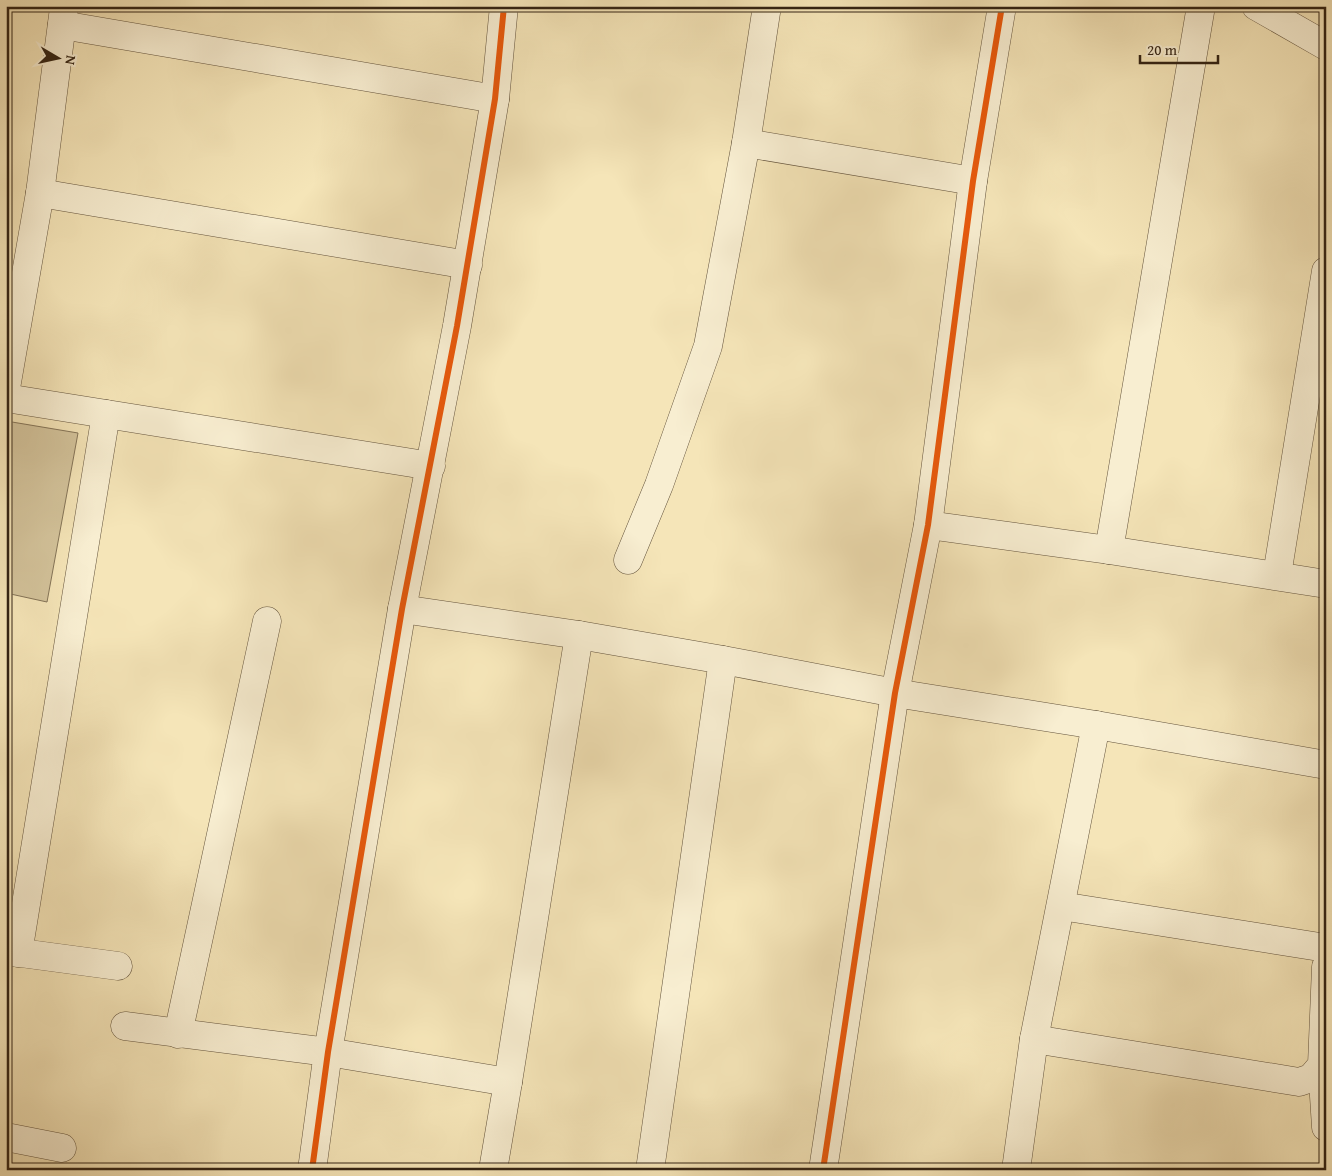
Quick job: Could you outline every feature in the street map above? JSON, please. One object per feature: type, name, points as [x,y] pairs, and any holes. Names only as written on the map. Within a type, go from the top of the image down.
[{"type":"street","points":[[312,1170],[328,1052],[402,609],[431,466],[468,265],[495,99],[504,6]]},
{"type":"street","points":[[628,560],[659,485],[708,346],[746,143],[767,6]]},
{"type":"street","points":[[823,1170],[895,693],[928,525],[973,181],[1002,6]]},
{"type":"street","points":[[1109,550],[1201,6]]},
{"type":"street","points":[[1256,6],[1326,46]]},
{"type":"street","points":[[6,388],[40,193],[63,15],[495,99]]},
{"type":"street","points":[[746,143],[973,181]]},
{"type":"street","points":[[40,193],[468,265]]},
{"type":"street","points":[[1277,575],[1316,401],[1326,271]]},
{"type":"street","points":[[6,398],[431,466]]},
{"type":"street","points":[[106,414],[12,952],[118,966]]},
{"type":"street","points":[[928,525],[1109,550],[1326,584]]},
{"type":"street","points":[[402,609],[579,635],[895,693],[1096,725],[1326,765]]},
{"type":"street","points":[[178,1034],[267,621]]},
{"type":"street","points":[[493,1170],[579,635]]},
{"type":"street","points":[[650,1170],[723,660]]},
{"type":"street","points":[[1016,1170],[1034,1039],[1096,725]]},
{"type":"street","points":[[1060,906],[1326,948]]},
{"type":"street","points":[[1326,967],[1322,1065],[1326,1127]]},
{"type":"street","points":[[125,1026],[328,1052],[508,1082]]},
{"type":"street","points":[[1034,1039],[1300,1082],[1310,1078],[1322,1065]]},
{"type":"street","points":[[6,1137],[62,1148]]},
{"type":"shaded area","points":[[6,421],[78,433],[47,602],[6,593]]},
{"type":"cycle path","points":[[312,1170],[328,1052],[402,609],[457,326],[495,99],[504,6]]},
{"type":"cycle path","points":[[823,1170],[895,693],[928,525],[973,181],[1002,6]]}]
